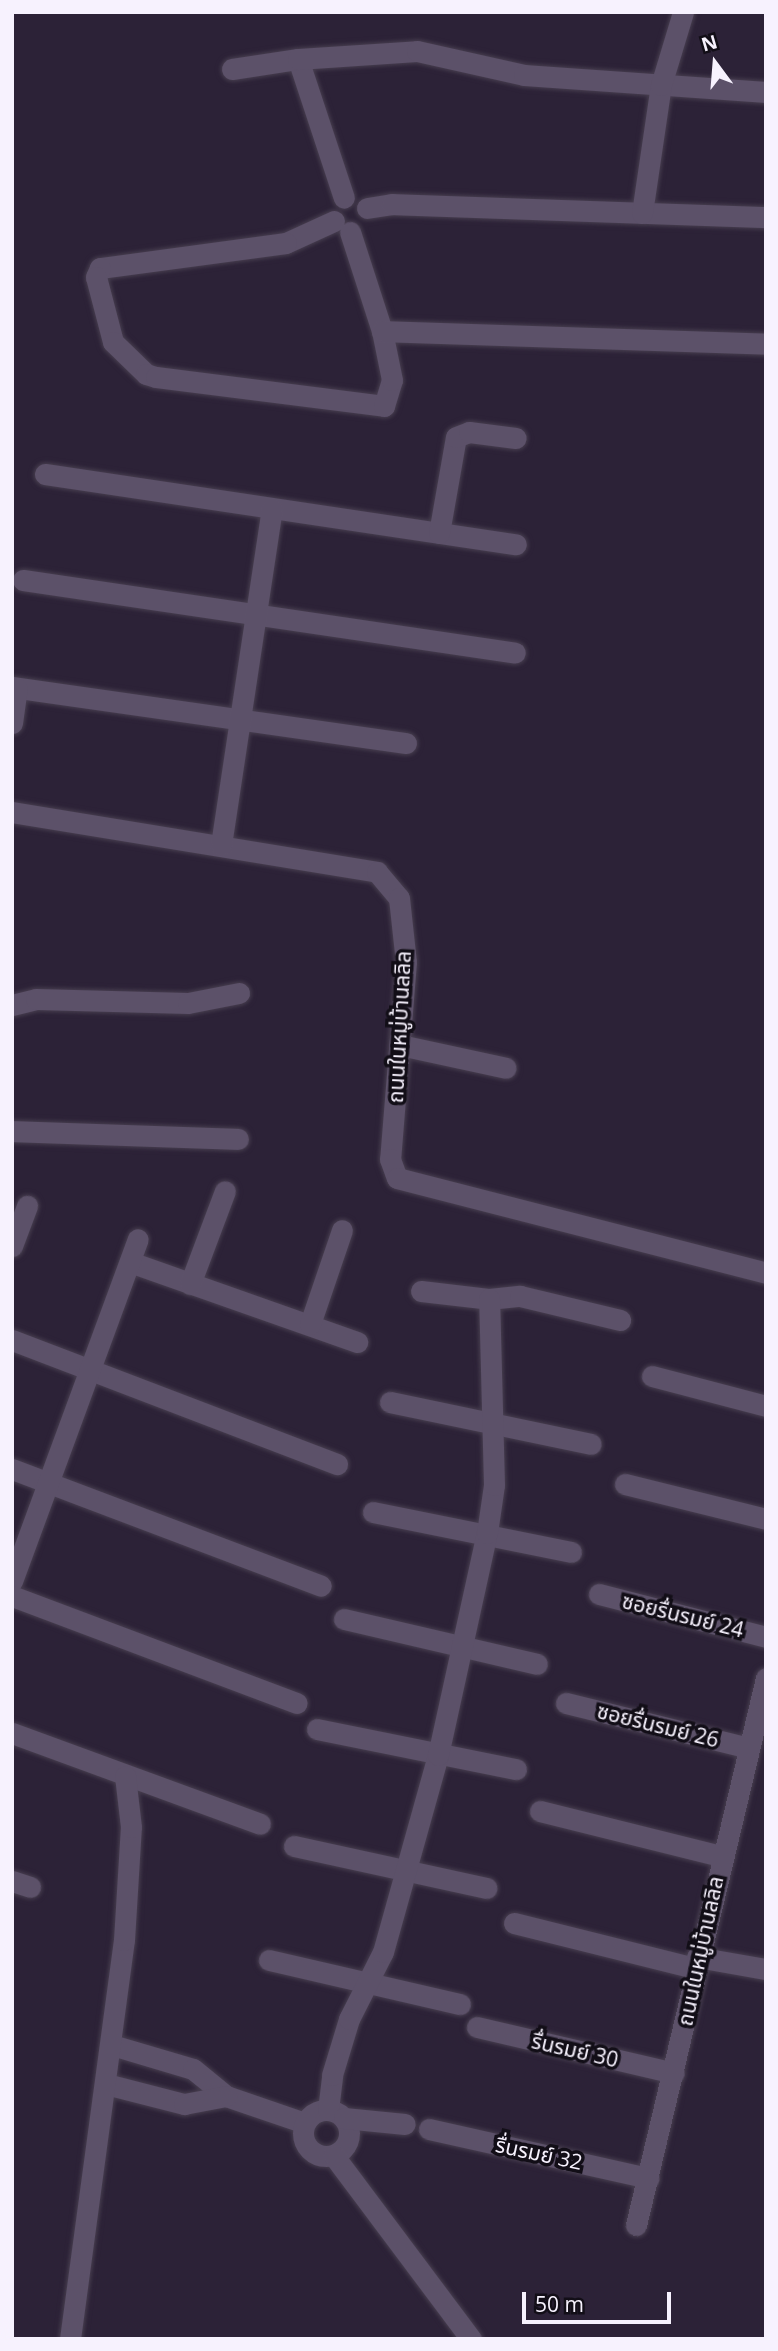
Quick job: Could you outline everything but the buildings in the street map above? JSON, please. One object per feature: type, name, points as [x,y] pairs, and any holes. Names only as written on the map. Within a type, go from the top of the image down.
[{"type":"street","points":[[642,213],[661,85],[682,16]]},
{"type":"street","points":[[232,69],[298,59],[417,51],[524,75],[766,92]]},
{"type":"street","points":[[298,59],[344,198]]},
{"type":"street","points":[[344,198],[334,207],[342,226],[382,331],[392,380],[388,402],[377,409],[156,377],[146,374],[113,342],[96,277],[100,268],[286,243],[342,226],[367,221],[367,208],[357,198],[344,198]]},
{"type":"street","points":[[367,208],[392,204],[766,217]]},
{"type":"street","points":[[382,331],[766,344]]},
{"type":"street","points":[[439,533],[456,437],[469,432],[516,438]]},
{"type":"street","points":[[45,474],[516,544]]},
{"type":"street","points":[[221,845],[238,719],[272,509]]},
{"type":"street","points":[[23,580],[515,653]]},
{"type":"street","points":[[12,723],[15,687],[406,743]]},
{"type":"street","name":"ถนนในหมู่บ้านลลิล","points":[[12,812],[351,865],[388,880],[399,898],[406,962],[390,1159],[397,1178],[766,1273]]},
{"type":"street","points":[[12,1005],[36,999],[188,1003],[239,993]]},
{"type":"street","points":[[400,1045],[506,1069]]},
{"type":"street","points":[[12,1130],[238,1139]]},
{"type":"street","points":[[190,1284],[225,1191]]},
{"type":"street","points":[[12,1246],[27,1206]]},
{"type":"street","points":[[310,1324],[342,1230]]},
{"type":"street","points":[[12,1581],[138,1239]]},
{"type":"street","points":[[130,1262],[357,1342]]},
{"type":"street","points":[[421,1291],[489,1298],[520,1296],[620,1320]]},
{"type":"street","points":[[305,2123],[309,2149],[325,2157],[334,2155],[350,2135],[336,2114],[332,2076],[365,1982],[383,1952],[438,1755],[487,1532],[494,1485],[489,1298]]},
{"type":"street","points":[[12,1340],[337,1464]]},
{"type":"street","points":[[652,1376],[766,1406]]},
{"type":"street","points":[[390,1402],[492,1420],[591,1444]]},
{"type":"street","points":[[12,1469],[321,1586]]},
{"type":"street","points":[[625,1484],[766,1519]]},
{"type":"street","points":[[373,1512],[487,1532],[570,1552]]},
{"type":"street","name":"ซอยรื่นรมย์ 24","points":[[599,1594],[766,1637]]},
{"type":"street","points":[[12,1596],[297,1703]]},
{"type":"street","points":[[344,1619],[537,1664]]},
{"type":"street","name":"ถนนในหมู่บ้านลลิล","points":[[636,2225],[674,2073],[721,1856],[766,1678]]},
{"type":"street","name":"ซอยรื่นรมย์ 26","points":[[566,1703],[749,1748]]},
{"type":"street","points":[[317,1729],[516,1769]]},
{"type":"street","points":[[12,1733],[260,1824]]},
{"type":"street","points":[[70,2339],[112,2045],[131,1827],[125,1776]]},
{"type":"street","points":[[540,1811],[721,1856]]},
{"type":"street","points":[[294,1846],[486,1888]]},
{"type":"street","points":[[513,1923],[696,1962],[766,1969]]},
{"type":"street","points":[[269,1960],[460,2004]]},
{"type":"street","name":"รื่นรมย์ 30","points":[[477,2027],[674,2073]]},
{"type":"street","points":[[112,2045],[193,2069],[226,2096],[305,2123],[336,2114],[405,2124]]},
{"type":"street","points":[[106,2084],[184,2104],[226,2096]]},
{"type":"street","name":"รื่นรมย์ 32","points":[[429,2129],[649,2178]]},
{"type":"street","points":[[334,2155],[471,2339]]}]
